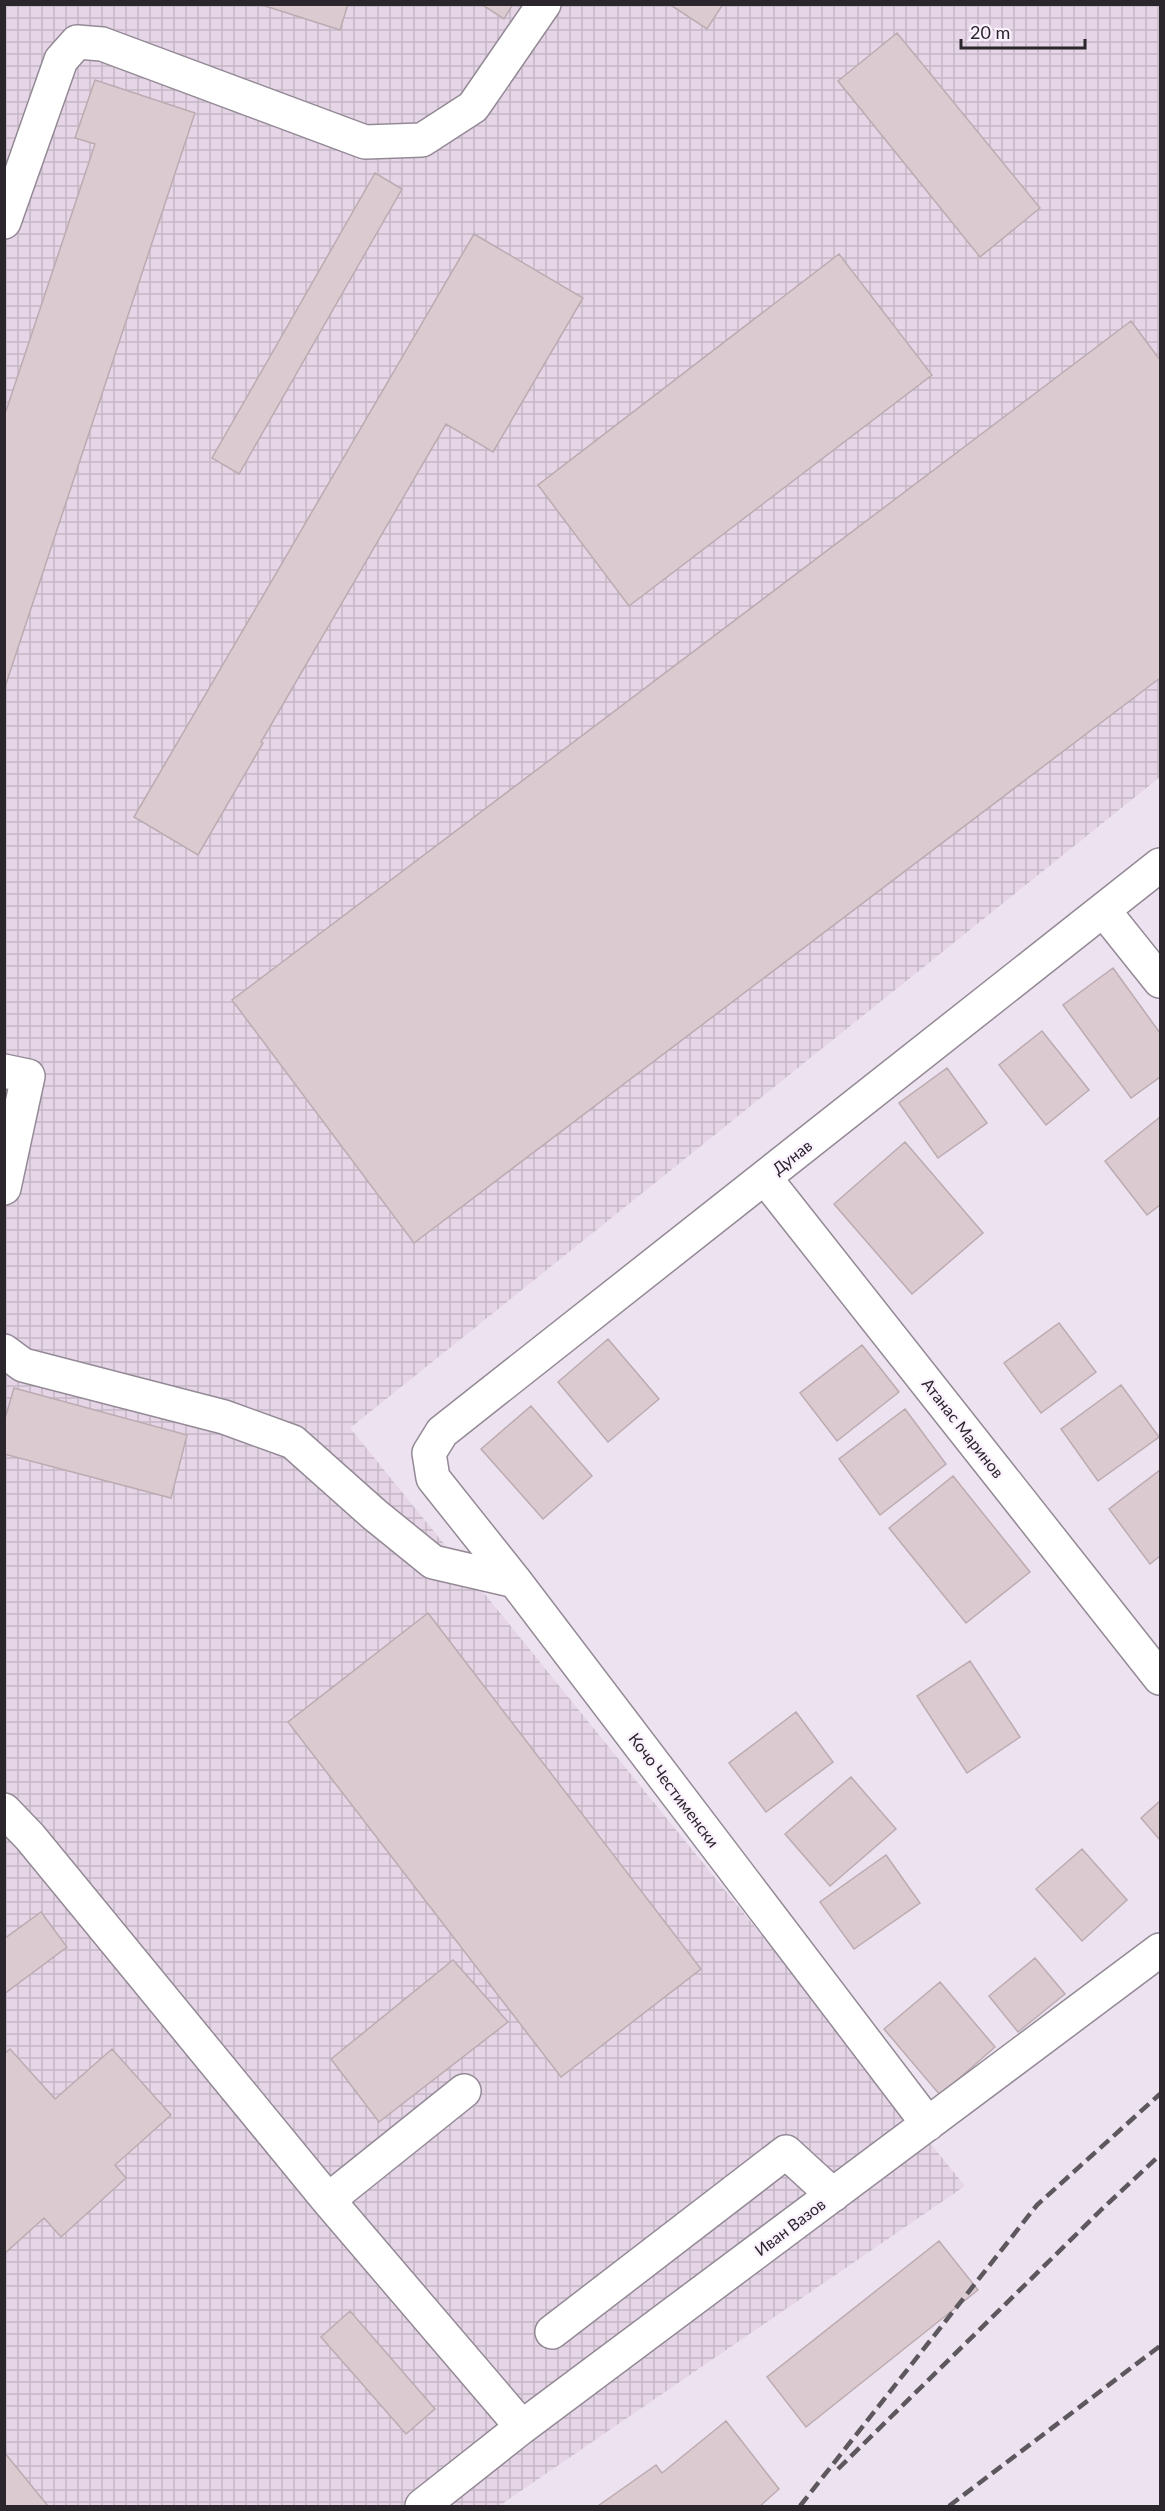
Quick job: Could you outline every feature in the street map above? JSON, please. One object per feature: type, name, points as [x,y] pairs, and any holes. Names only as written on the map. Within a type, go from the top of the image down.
[{"type":"street","points":[[4,222],[61,60],[77,42],[102,44],[365,142],[422,140],[473,107],[544,4]]},
{"type":"street","name":"Дунав","points":[[429,1453],[442,1432],[1161,865]]},
{"type":"street","points":[[1104,911],[1161,981]]},
{"type":"street","points":[[4,1071],[28,1077],[4,1188]]},
{"type":"street","name":"Атанас Маринов","points":[[765,1178],[1161,1677]]},
{"type":"street","points":[[4,1351],[23,1365],[224,1418],[293,1442],[375,1515],[433,1562],[515,1581]]},
{"type":"street","name":"Кочо Честименски","points":[[429,1453],[433,1478],[515,1581],[928,2124]]},
{"type":"street","points":[[4,1810],[30,1837],[328,2200],[522,2427]]},
{"type":"street","name":"Иван Вазов","points":[[422,2506],[522,2427],[1161,1950]]},
{"type":"street","points":[[328,2200],[464,2091]]},
{"type":"street","points":[[552,2332],[786,2151],[833,2195]]},
{"type":"shaded area","points":[[5,5],[1160,5],[1160,777],[350,1428],[965,2186],[499,2506],[5,2506]]},
{"type":"building","points":[[259,4],[348,4],[340,30]]},
{"type":"building","points":[[481,4],[513,4],[504,19]]},
{"type":"building","points":[[669,4],[723,4],[707,29]]},
{"type":"building","points":[[897,33],[1040,208],[980,257],[838,81]]},
{"type":"building","points":[[95,80],[195,113],[4,690],[4,417],[95,144],[75,138]]},
{"type":"building","points":[[375,173],[402,189],[239,474],[212,458]]},
{"type":"building","points":[[474,234],[583,298],[493,452],[446,424],[198,855],[134,817]]},
{"type":"building","points":[[839,254],[932,375],[629,606],[538,485]]},
{"type":"building","points":[[1131,321],[1160,360],[1160,678],[414,1243],[232,1000]]},
{"type":"building","points":[[1113,968],[1160,1033],[1160,1077],[1131,1098],[1063,1005]]},
{"type":"building","points":[[1042,1031],[1089,1090],[1046,1125],[999,1065]]},
{"type":"building","points":[[947,1068],[987,1123],[938,1158],[899,1103]]},
{"type":"building","points":[[1160,1117],[1160,1205],[1147,1215],[1105,1161]]},
{"type":"building","points":[[905,1142],[983,1233],[912,1294],[834,1204]]},
{"type":"building","points":[[1059,1323],[1096,1372],[1041,1413],[1004,1363]]},
{"type":"building","points":[[608,1339],[659,1399],[608,1442],[558,1382]]},
{"type":"building","points":[[862,1345],[899,1392],[837,1441],[800,1393]]},
{"type":"building","points":[[1121,1385],[1159,1437],[1098,1481],[1061,1429]]},
{"type":"building","points":[[14,1388],[187,1435],[171,1498],[4,1454],[4,1422]]},
{"type":"building","points":[[531,1406],[592,1476],[543,1519],[481,1449]]},
{"type":"building","points":[[905,1409],[946,1464],[880,1515],[839,1459]]},
{"type":"building","points":[[1160,1470],[1160,1556],[1150,1564],[1109,1509]]},
{"type":"building","points":[[953,1476],[1030,1572],[966,1623],[889,1528]]},
{"type":"building","points":[[428,1613],[701,1969],[561,2077],[288,1722]]},
{"type":"building","points":[[970,1661],[1020,1737],[967,1773],[917,1696]]},
{"type":"building","points":[[796,1712],[833,1762],[766,1812],[729,1763]]},
{"type":"building","points":[[851,1777],[896,1829],[830,1886],[785,1834]]},
{"type":"building","points":[[1160,1801],[1160,1840],[1141,1818]]},
{"type":"building","points":[[1082,1849],[1127,1900],[1082,1941],[1036,1889]]},
{"type":"building","points":[[886,1855],[920,1903],[854,1949],[820,1902]]},
{"type":"building","points":[[41,1912],[67,1947],[4,1994],[4,1939]]},
{"type":"building","points":[[1035,1958],[1065,1994],[1018,2032],[989,1996]]},
{"type":"building","points":[[453,1960],[508,2022],[379,2122],[331,2059]]},
{"type":"building","points":[[940,1982],[995,2047],[940,2095],[884,2029]]},
{"type":"building","points":[[10,2049],[55,2099],[112,2049],[171,2115],[115,2165],[126,2178],[61,2237],[44,2218],[4,2254],[4,2054]]},
{"type":"building","points":[[939,2241],[978,2290],[806,2427],[767,2377]]},
{"type":"building","points":[[350,2311],[435,2409],[406,2434],[321,2337]]},
{"type":"building","points":[[726,2421],[779,2489],[760,2506],[598,2506],[656,2465],[662,2473]]},
{"type":"building","points":[[4,2452],[48,2506],[4,2506]]},
{"type":"railway","points":[[800,2506],[1037,2205],[1160,2094]]},
{"type":"railway","points":[[838,2469],[1102,2209],[1160,2155]]},
{"type":"railway","points":[[949,2506],[1160,2346]]}]
